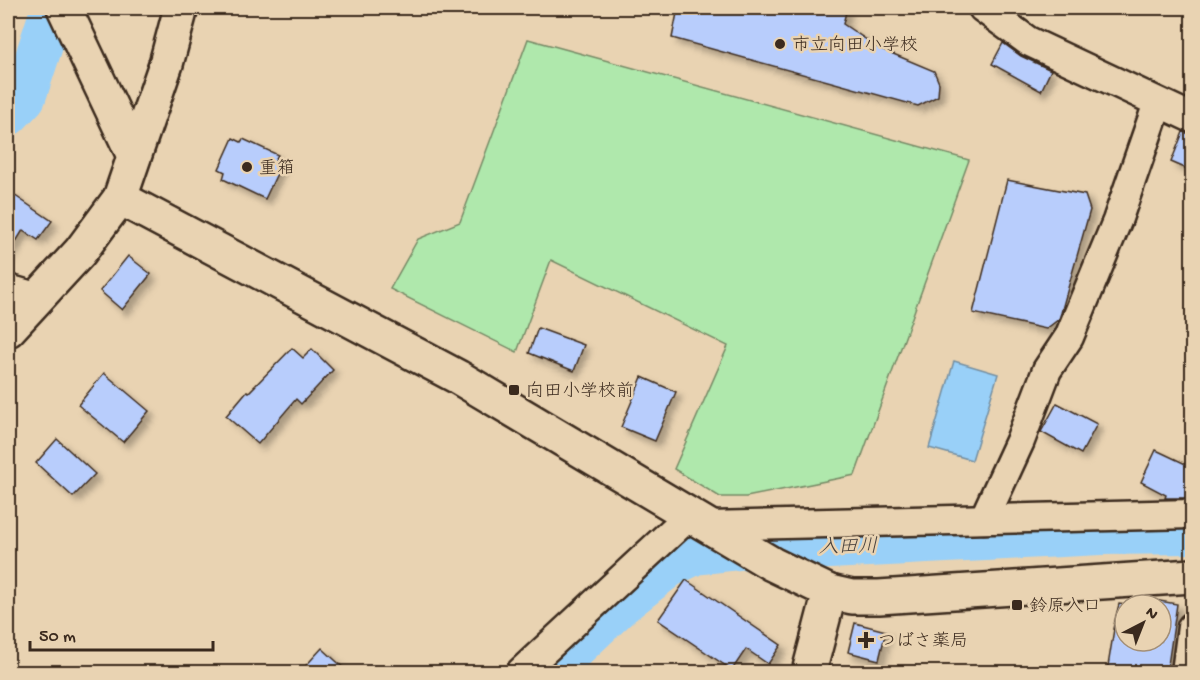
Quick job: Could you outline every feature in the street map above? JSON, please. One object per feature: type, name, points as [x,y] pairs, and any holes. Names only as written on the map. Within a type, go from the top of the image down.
[{"type":"street","points":[[8,330],[80,252],[120,198],[166,64],[181,8]]},
{"type":"street","points":[[983,8],[1028,40],[1192,118]]},
{"type":"street","points":[[68,16],[134,156]]},
{"type":"street","points":[[984,519],[1020,441],[1047,370],[1069,337],[1117,221],[1158,103]]},
{"type":"street","points":[[120,198],[458,377],[772,564],[830,592],[852,597],[879,597],[1192,576]]},
{"type":"street","points":[[8,289],[39,298]]},
{"type":"street","points":[[521,672],[700,521],[984,519],[1192,514]]},
{"type":"street","points":[[809,672],[830,592]]},
{"type":"street","points":[[1186,672],[1192,627]]},
{"type":"green space","points":[[528,39],[969,160],[855,475],[746,497],[720,497],[674,469],[728,346],[551,260],[517,352],[390,289],[418,239],[460,222]]},
{"type":"water","points":[[954,361],[998,374],[972,460],[929,448]]},
{"type":"building","points":[[678,8],[847,8],[843,24],[879,48],[934,71],[939,83],[938,96],[918,106],[672,38]]},
{"type":"building","points":[[1003,43],[1021,56],[1051,70],[1041,91],[992,64]]},
{"type":"building","points":[[1183,132],[1192,134],[1192,171],[1171,162]]},
{"type":"building","points":[[233,138],[241,142],[243,139],[278,155],[275,160],[282,163],[265,199],[223,179],[225,172],[219,169]]},
{"type":"building","points":[[1007,180],[1085,195],[1090,210],[1059,319],[1046,329],[973,313]]},
{"type":"building","points":[[8,191],[52,221],[38,240],[23,230],[8,255]]},
{"type":"building","points":[[128,256],[151,274],[122,310],[100,291]]},
{"type":"building","points":[[538,328],[584,345],[574,371],[529,353]]},
{"type":"building","points":[[292,348],[303,358],[312,349],[333,370],[301,404],[296,399],[258,444],[226,416],[247,391],[249,392]]},
{"type":"building","points":[[104,373],[149,411],[123,442],[78,405]]},
{"type":"building","points":[[642,377],[676,392],[655,441],[621,427]]},
{"type":"building","points":[[1057,403],[1097,424],[1081,454],[1041,432]]},
{"type":"building","points":[[57,439],[95,474],[73,497],[36,463]]},
{"type":"building","points":[[1156,450],[1192,467],[1192,485],[1186,498],[1165,498],[1166,495],[1141,482]]},
{"type":"building","points":[[686,580],[781,645],[768,664],[746,649],[732,670],[658,620]]},
{"type":"building","points":[[1173,603],[1177,604],[1173,631]]},
{"type":"building","points":[[855,623],[886,631],[879,660],[848,652]]},
{"type":"building","points":[[1113,635],[1113,653],[1170,653],[1167,672],[1107,672]]},
{"type":"building","points":[[322,648],[348,672],[300,672]]},
{"type":"waterway","points":[[8,114],[24,97],[53,8]]},
{"type":"waterway","name":"入田川","points":[[548,672],[620,604],[668,566],[695,553],[773,544],[829,547],[1100,533],[1192,532]]},
{"type":"place","name":"市立向田小学校","points":[[780,44]]},
{"type":"place","name":"重箱","points":[[247,167]]},
{"type":"place","name":"向田小学校前","points":[[514,390]]},
{"type":"place","name":"鈴原入口","points":[[1017,605]]},
{"type":"place","name":"つばさ薬局","points":[[866,640]]}]
